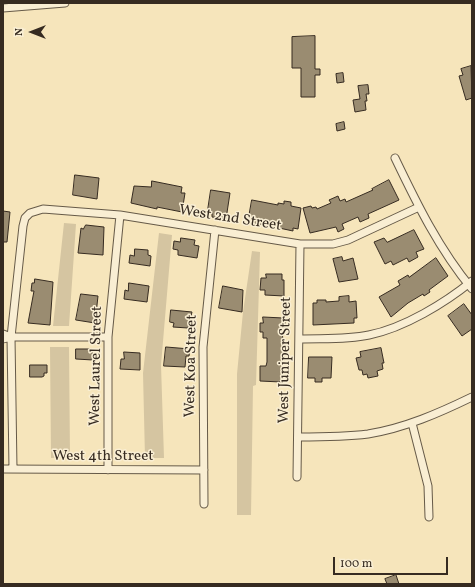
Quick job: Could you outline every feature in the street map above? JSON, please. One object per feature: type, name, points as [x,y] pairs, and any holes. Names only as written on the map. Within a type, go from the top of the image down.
[{"type":"street","points":[[3,8],[65,3]]},
{"type":"street","points":[[299,339],[368,336],[390,330],[410,321],[471,285],[441,247],[418,207],[395,158]]},
{"type":"street","name":"West 2nd Street","points":[[11,337],[23,226],[30,213],[43,209],[120,215],[300,244],[325,244],[348,240],[418,207]]},
{"type":"street","name":"West Laurel Street","points":[[108,470],[108,337],[120,215]]},
{"type":"street","name":"West Koa Street","points":[[204,504],[202,347],[215,230]]},
{"type":"street","name":"West Juniper Street","points":[[297,477],[300,244]]},
{"type":"street","points":[[3,334],[11,337]]},
{"type":"street","points":[[11,337],[13,469]]},
{"type":"street","points":[[3,339],[11,337],[108,337]]},
{"type":"street","points":[[298,437],[368,434],[412,423],[436,415],[472,397]]},
{"type":"street","points":[[412,423],[428,486],[429,517]]},
{"type":"street","name":"West 4th Street","points":[[3,469],[204,470]]},
{"type":"shaded area","points":[[64,223],[76,224],[69,326],[53,326]]},
{"type":"shaded area","points":[[159,233],[172,235],[161,365],[164,458],[145,458],[143,373]]},
{"type":"shaded area","points":[[252,251],[260,252],[256,385],[253,386],[251,515],[237,515],[237,374],[243,312]]},
{"type":"shaded area","points":[[50,347],[69,347],[70,457],[51,458]]},
{"type":"building","points":[[315,36],[315,69],[320,69],[320,75],[315,75],[315,97],[301,97],[301,68],[292,68],[292,37]]},
{"type":"building","points":[[471,66],[472,98],[466,100],[459,76],[463,75],[461,69]]},
{"type":"building","points":[[343,73],[344,82],[337,83],[336,74]]},
{"type":"building","points":[[368,85],[369,94],[366,94],[367,101],[365,101],[366,110],[355,112],[353,100],[360,99],[358,86]]},
{"type":"building","points":[[344,122],[345,129],[337,131],[336,124]]},
{"type":"building","points":[[75,175],[99,178],[97,199],[73,195]]},
{"type":"building","points":[[389,180],[399,200],[368,214],[369,218],[360,222],[358,217],[342,224],[344,229],[338,232],[336,227],[310,233],[303,208],[311,206],[312,208],[316,207],[317,209],[331,203],[329,200],[338,196],[340,201],[345,199],[346,202],[373,190],[372,189]]},
{"type":"building","points":[[152,181],[182,187],[181,193],[185,193],[182,212],[157,207],[157,209],[131,203],[134,186],[151,187]]},
{"type":"building","points":[[211,190],[230,193],[226,219],[212,217],[212,211],[208,210]]},
{"type":"building","points":[[252,200],[278,205],[278,203],[284,204],[284,201],[291,202],[291,206],[301,208],[298,229],[293,228],[293,231],[256,223],[256,225],[248,223]]},
{"type":"building","points":[[3,211],[10,212],[7,242],[3,242]]},
{"type":"building","points":[[86,225],[104,227],[103,255],[78,253],[81,228],[83,229]]},
{"type":"building","points":[[414,230],[424,249],[416,252],[418,257],[409,262],[407,258],[393,265],[391,261],[385,264],[374,242],[384,238],[387,242]]},
{"type":"building","points":[[181,238],[195,240],[194,245],[199,246],[197,258],[178,255],[178,250],[173,249],[174,241],[180,242]]},
{"type":"building","points":[[135,249],[148,250],[148,255],[151,256],[150,266],[129,263],[130,255],[134,256]]},
{"type":"building","points":[[342,257],[343,261],[353,258],[358,279],[339,282],[333,259]]},
{"type":"building","points":[[436,258],[448,276],[429,290],[430,292],[424,296],[423,294],[408,303],[391,317],[379,297],[400,285],[398,281],[408,275],[409,277]]},
{"type":"building","points":[[266,274],[282,274],[282,280],[284,280],[284,296],[265,295],[265,290],[260,290],[261,278],[266,278]]},
{"type":"building","points":[[35,279],[53,282],[50,325],[28,323],[34,291],[31,291],[32,283],[34,283]]},
{"type":"building","points":[[129,283],[149,286],[147,302],[124,299],[125,290],[128,291]]},
{"type":"building","points":[[223,286],[243,290],[242,312],[219,308]]},
{"type":"building","points":[[81,294],[98,296],[95,323],[76,320]]},
{"type":"building","points":[[349,296],[349,302],[356,301],[357,318],[354,318],[354,323],[313,325],[313,303],[317,303],[317,300],[326,300],[326,302],[339,301],[339,297]]},
{"type":"building","points":[[464,304],[472,315],[472,329],[462,336],[448,316]]},
{"type":"building","points":[[171,310],[192,312],[188,328],[173,327],[174,323],[170,322]]},
{"type":"building","points":[[263,317],[283,318],[285,321],[285,328],[282,327],[284,359],[281,382],[260,381],[260,366],[266,366],[267,362],[267,338],[263,338],[263,332],[260,332],[260,323],[263,323]]},
{"type":"building","points":[[166,347],[190,349],[189,356],[186,356],[185,367],[164,366]]},
{"type":"building","points":[[381,348],[384,363],[382,363],[383,369],[377,371],[378,376],[368,378],[367,374],[363,375],[362,370],[359,370],[356,358],[361,357],[360,352]]},
{"type":"building","points":[[76,349],[92,349],[93,360],[76,359]]},
{"type":"building","points":[[124,352],[140,353],[140,370],[120,369],[121,359],[124,359]]},
{"type":"building","points":[[309,357],[332,357],[331,378],[322,378],[322,382],[315,382],[315,378],[308,378]]},
{"type":"building","points":[[30,365],[47,365],[47,373],[44,373],[44,376],[42,377],[30,377]]},
{"type":"building","points":[[396,575],[399,584],[387,584],[385,579]]}]
